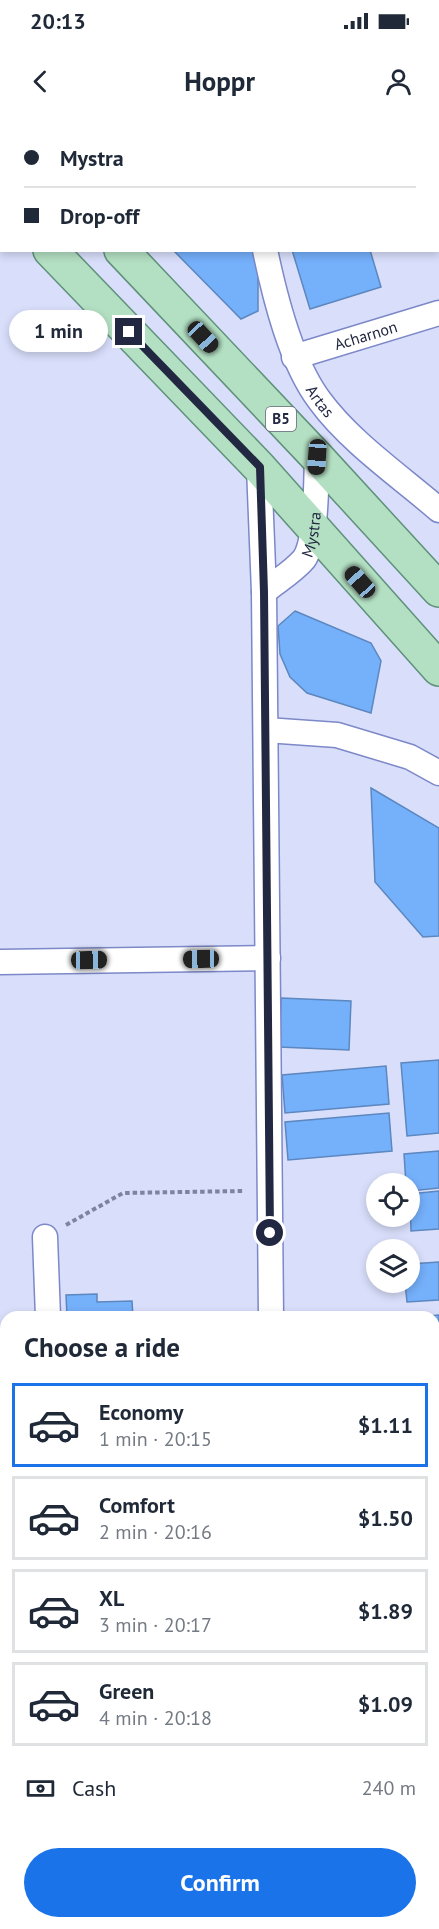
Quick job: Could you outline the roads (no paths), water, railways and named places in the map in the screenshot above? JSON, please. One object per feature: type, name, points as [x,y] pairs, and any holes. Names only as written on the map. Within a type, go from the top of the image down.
[{"type":"main road","points":[[52,252],[260,467],[439,669]]},
{"type":"main road","name":"B5","points":[[123,252],[439,590]]},
{"type":"street","name":"Artas","points":[[266,252],[294,357],[319,401],[349,434],[439,510]]},
{"type":"street","name":"Acharnon","points":[[294,357],[439,313]]},
{"type":"street","name":"Mystra","points":[[264,592],[296,567],[309,549],[313,529],[317,457]]},
{"type":"street","points":[[260,467],[266,730],[271,1311]]},
{"type":"street","points":[[266,730],[337,735],[410,757],[439,773]]},
{"type":"street","points":[[0,962],[268,958]]},
{"type":"street","points":[[45,1237],[48,1311]]}]
